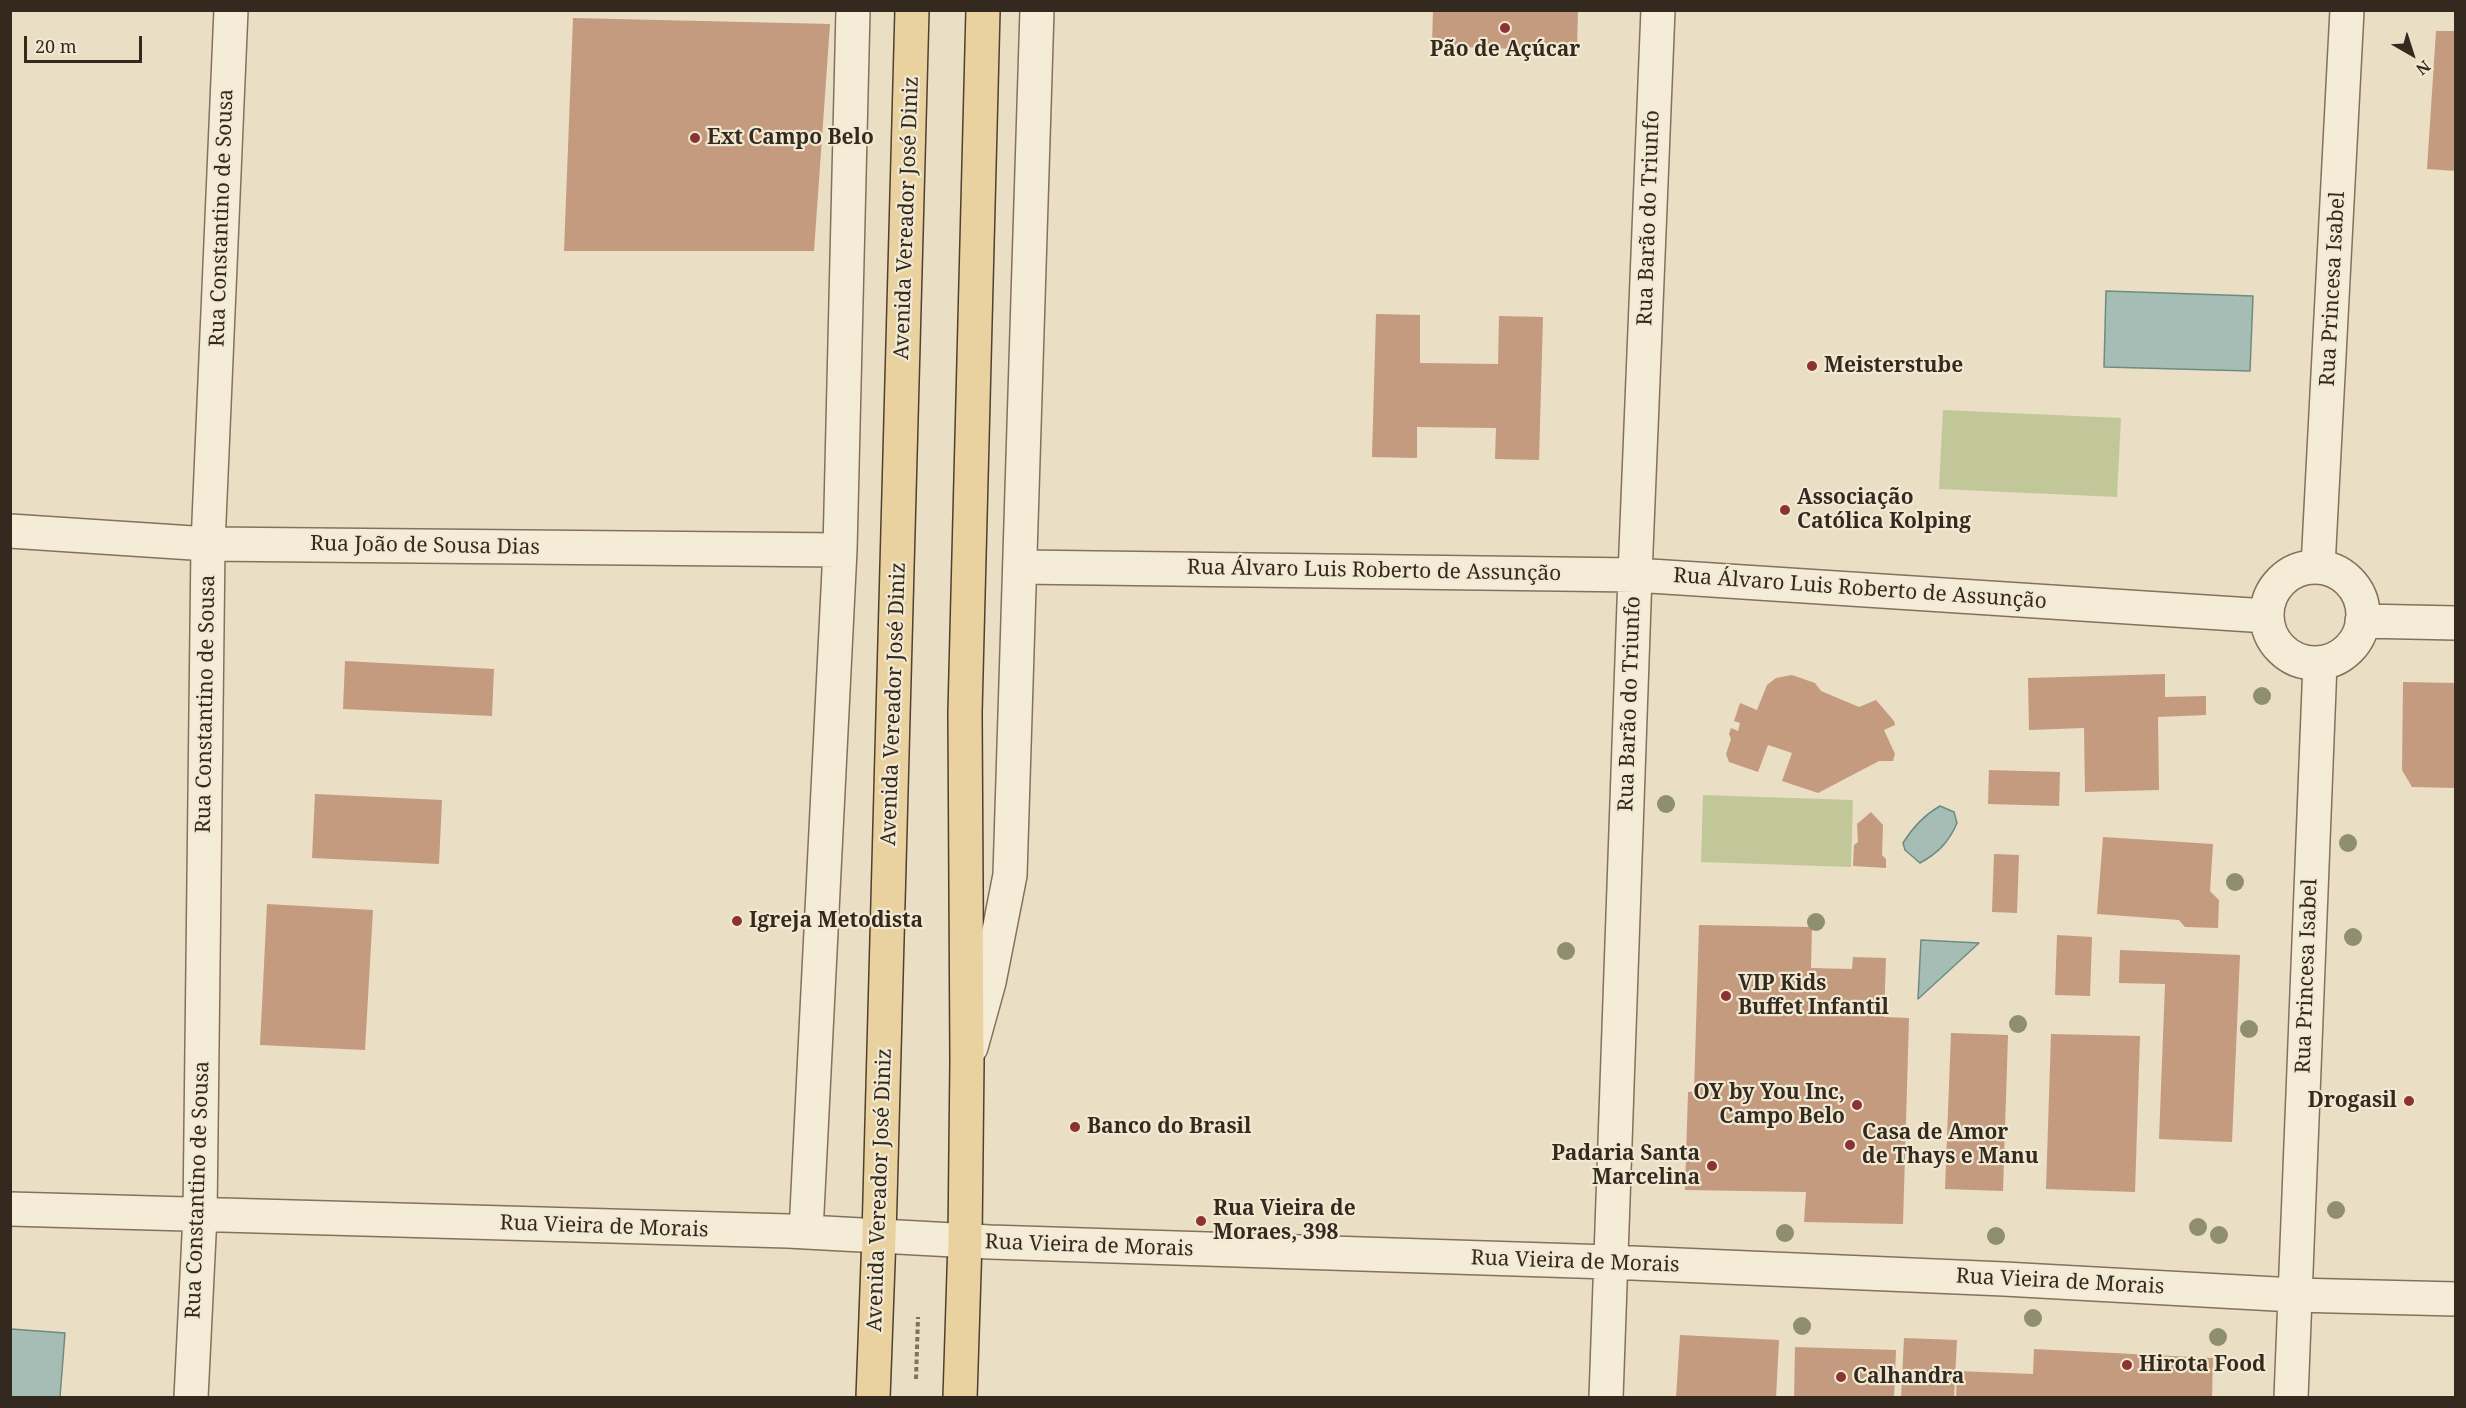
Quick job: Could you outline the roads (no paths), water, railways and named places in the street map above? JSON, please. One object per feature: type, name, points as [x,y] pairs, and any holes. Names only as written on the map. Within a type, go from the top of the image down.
[{"type":"main road","name":"Avenida Vereador José Diniz","points":[[873,1398],[912,10]]},
{"type":"main road","points":[[960,1398],[968,1060],[965,712],[984,10]]},
{"type":"street","name":"Rua Constantino de Sousa","points":[[191,1398],[200,1215],[208,543],[231,10]]},
{"type":"street","points":[[806,1233],[840,550],[853,10]]},
{"type":"street","points":[[968,1060],[989,982],[1010,875],[1037,10]]},
{"type":"street","name":"Rua Barão do Triunfo","points":[[1606,1398],[1635,574],[1658,10]]},
{"type":"street","name":"Rua Princesa Isabel","points":[[2318,567],[2347,10]]},
{"type":"street","name":"Rua João de Sousa Dias","points":[[10,531],[208,543],[840,550]]},
{"type":"street","name":"Rua Álvaro Luis Roberto de Assunção","points":[[1020,567],[1635,574],[2266,616]]},
{"type":"street","points":[[2318,567],[2346,578],[2356,591],[2362,605],[2362,621],[2358,637],[2349,649],[2336,658],[2320,663],[2305,662],[2290,656],[2278,646],[2270,632],[2266,616],[2269,601],[2276,586],[2302,569],[2318,567]]},
{"type":"street","points":[[2362,621],[2456,623]]},
{"type":"street","name":"Rua Princesa Isabel","points":[[2292,1398],[2294,1295],[2320,663]]},
{"type":"street","name":"Rua Vieira de Morais","points":[[10,1209],[806,1233],[965,1241],[1610,1262],[2004,1279],[2294,1295],[2456,1299]]},
{"type":"water","points":[[2106,291],[2253,296],[2250,371],[2104,367]]},
{"type":"water","points":[[1940,806],[1954,812],[1957,823],[1942,846],[1920,863],[1905,850],[1903,843],[1919,822]]},
{"type":"water","points":[[1921,940],[1979,943],[1918,999]]},
{"type":"water","points":[[11,1329],[65,1333],[60,1397],[11,1397]]},
{"type":"place","name":"Pão de Açúcar","points":[[1505,28]]},
{"type":"place","name":"Ext Campo Belo","points":[[695,138]]},
{"type":"place","name":"Meisterstube","points":[[1812,366]]},
{"type":"place","name":"Associação Católica Kolping","points":[[1785,510]]},
{"type":"place","name":"Igreja Metodista","points":[[737,921]]},
{"type":"place","name":"VIP Kids Buffet Infantil","points":[[1726,996]]},
{"type":"place","name":"Drogasil","points":[[2409,1101]]},
{"type":"place","name":"OY by You Inc, Campo Belo","points":[[1857,1105]]},
{"type":"place","name":"Banco do Brasil","points":[[1075,1127]]},
{"type":"place","name":"Casa de Amor de Thays e Manu","points":[[1850,1145]]},
{"type":"place","name":"Padaria Santa Marcelina","points":[[1712,1166]]},
{"type":"place","name":"Rua Vieira de Moraes, 398","points":[[1201,1221]]},
{"type":"place","name":"Hirota Food","points":[[2127,1365]]},
{"type":"place","name":"Calhandra","points":[[1841,1377]]}]
